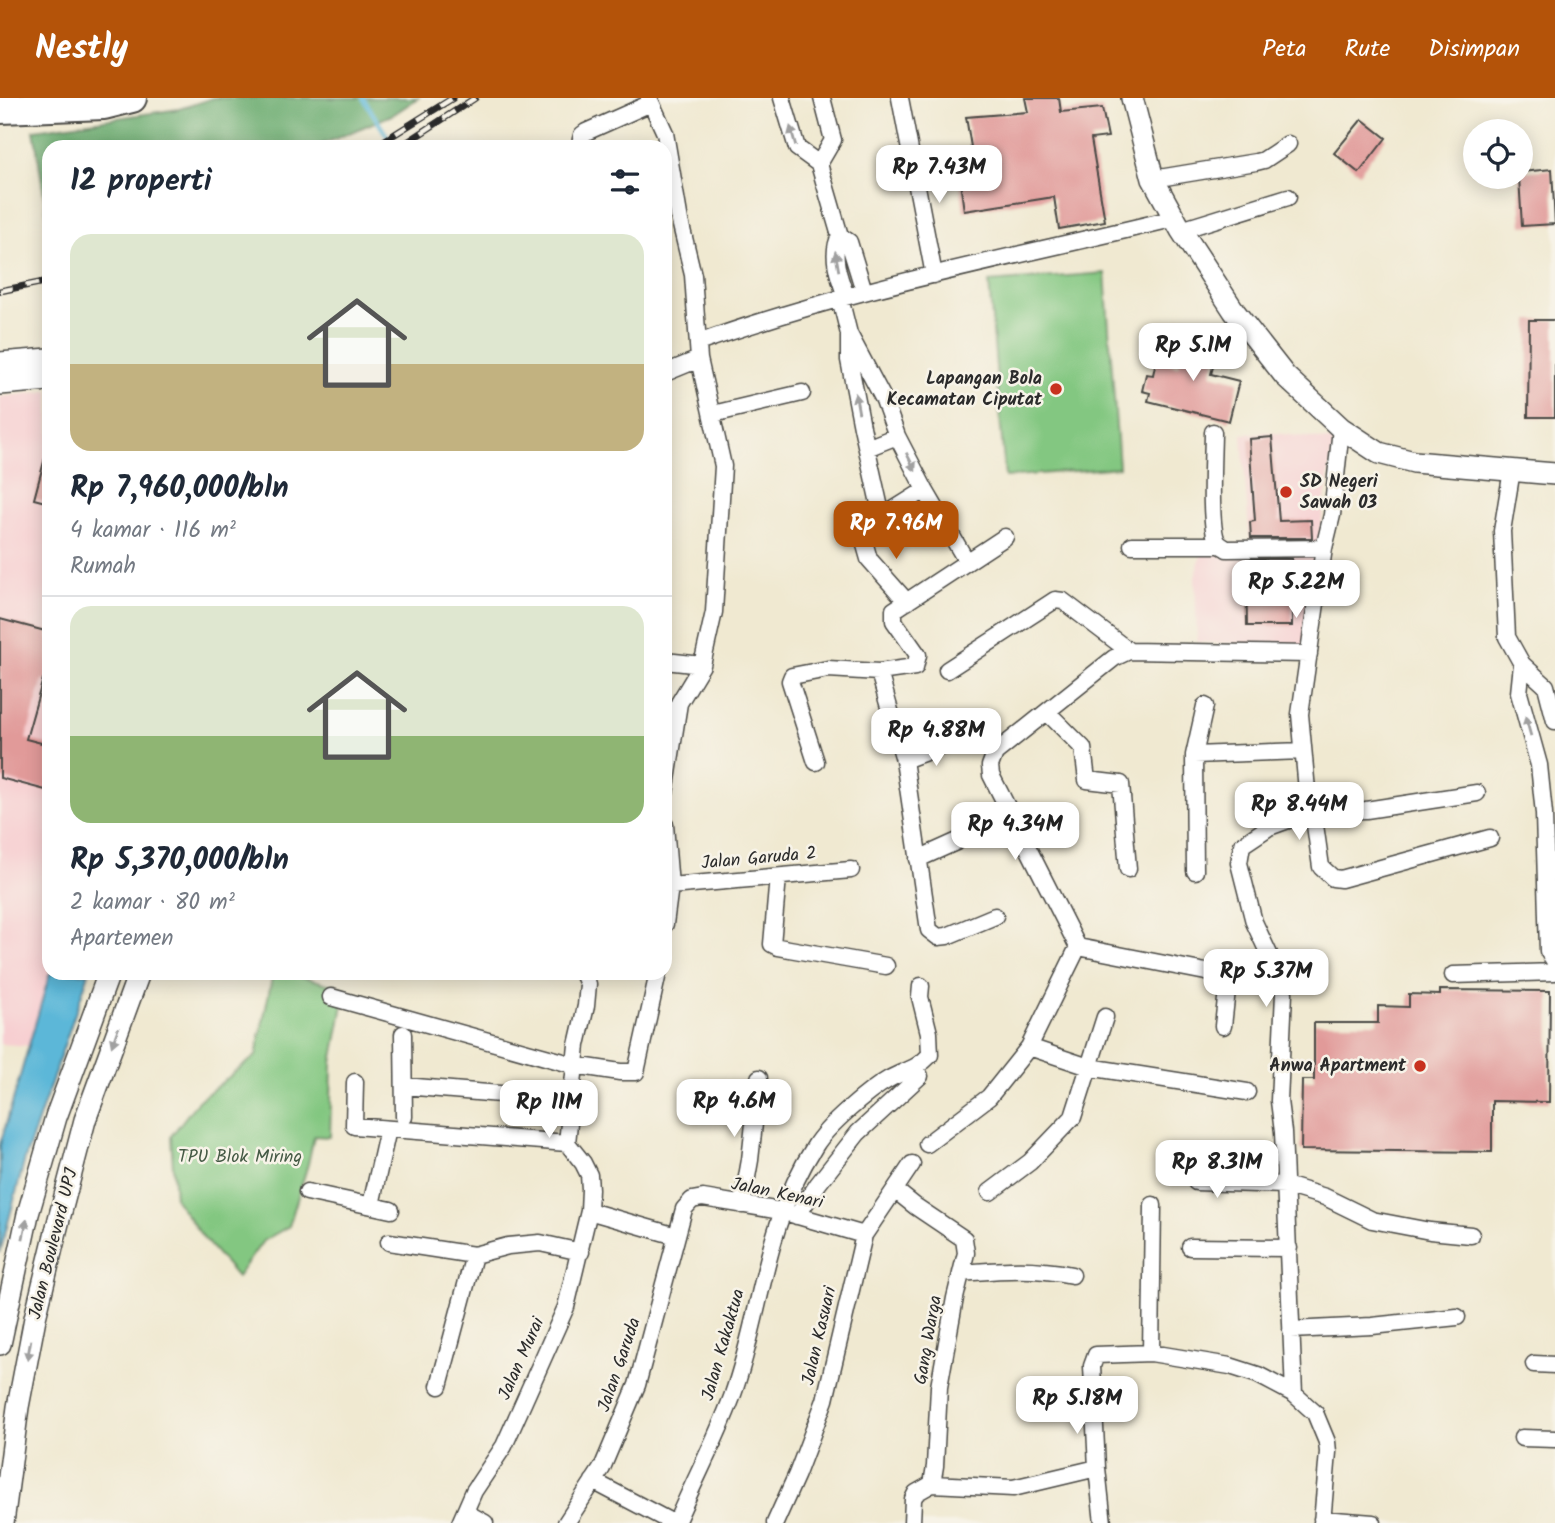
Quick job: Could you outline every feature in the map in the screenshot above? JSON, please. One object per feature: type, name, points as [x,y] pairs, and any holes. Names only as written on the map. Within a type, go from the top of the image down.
[{"type":"highway","points":[[0,108],[104,105],[132,98]]},
{"type":"street","points":[[782,98],[797,148],[819,164],[840,236],[849,242],[864,291]]},
{"type":"street","points":[[819,164],[833,140],[822,98]]},
{"type":"street","points":[[900,98],[934,275]]},
{"type":"street","points":[[1132,98],[1153,179],[1179,224],[1234,311],[1285,376],[1341,429],[1379,453],[1414,462],[1555,474]]},
{"type":"street","points":[[581,140],[586,132],[650,100],[665,140]]},
{"type":"street","points":[[1153,179],[1264,160],[1288,144]]},
{"type":"street","points":[[672,368],[698,351],[864,291],[1179,224],[1287,197]]},
{"type":"street","points":[[672,222],[693,275],[698,351],[723,466],[714,612],[702,665],[679,703],[672,738]]},
{"type":"street","points":[[840,236],[835,246],[835,254],[849,334],[849,360],[882,517]]},
{"type":"street","points":[[849,334],[884,400],[897,436],[967,562]]},
{"type":"street","points":[[0,362],[42,359]]},
{"type":"street","points":[[0,384],[42,381]]},
{"type":"street","points":[[713,414],[802,393]]},
{"type":"street","points":[[1341,429],[1332,515],[1324,548],[1300,714],[1311,812],[1321,867],[1333,878],[1341,879],[1490,838]]},
{"type":"street","points":[[1213,432],[1213,517],[1216,540],[1220,545],[1227,549],[1324,548]]},
{"type":"street","points":[[867,448],[897,436]]},
{"type":"street","points":[[1512,470],[1502,531],[1507,637],[1522,664],[1546,686],[1555,721]]},
{"type":"street","points":[[907,602],[869,559],[865,545],[867,530],[882,517],[926,491]]},
{"type":"street","points":[[816,762],[790,678],[828,669],[879,672],[915,667],[918,655],[894,621],[894,610],[1005,537]]},
{"type":"street","points":[[1132,545],[1220,545]]},
{"type":"street","points":[[947,670],[1055,600],[1063,601],[1129,651]]},
{"type":"street","points":[[1078,947],[991,775],[990,766],[995,753],[1114,658],[1129,651],[1310,654]]},
{"type":"street","points":[[672,662],[702,665]]},
{"type":"street","points":[[1522,664],[1519,693],[1539,765],[1544,814],[1548,951],[1555,962]]},
{"type":"street","points":[[879,672],[904,761],[929,930],[938,937],[947,936],[995,916]]},
{"type":"street","points":[[1195,871],[1194,755],[1205,706]]},
{"type":"street","points":[[1047,712],[1083,748],[1087,780],[1121,784],[1128,869]]},
{"type":"street","points":[[904,761],[955,741]]},
{"type":"street","points":[[1194,755],[1303,751]]},
{"type":"street","points":[[1294,1394],[1286,1185],[1279,1101],[1284,993],[1282,980],[1254,922],[1239,858],[1242,845],[1269,827],[1311,812],[1366,810],[1477,793]]},
{"type":"street","points":[[918,859],[958,841]]},
{"type":"street","name":"Jalan Garuda 2","points":[[672,887],[851,870]]},
{"type":"street","points":[[778,877],[771,941],[774,946],[886,966]]},
{"type":"street","points":[[1078,947],[1211,973],[1219,977],[1227,990],[1223,1026]]},
{"type":"street","points":[[927,1144],[989,1097],[1029,1047],[1078,947]]},
{"type":"street","points":[[1453,975],[1555,972]]},
{"type":"street","name":"Jalan Boulevard UPJ","points":[[0,1344],[28,1214],[56,1117],[106,980]]},
{"type":"street","name":"Jalan Boulevard UPJ","points":[[3,1523],[18,1407],[35,1318],[56,1231],[85,1120],[136,980]]},
{"type":"street","points":[[355,1082],[354,1126],[567,1143],[574,1065],[586,1006],[586,980]]},
{"type":"street","points":[[331,997],[574,1065],[636,1072],[656,980]]},
{"type":"street","name":"Jalan Kakaktua","points":[[674,1523],[732,1397],[781,1211],[815,1145],[848,1110],[888,1079],[919,1066],[930,1055],[929,1033],[920,997],[921,986]]},
{"type":"street","points":[[990,1192],[1030,1162],[1073,1118],[1105,1017]]},
{"type":"street","points":[[403,1034],[404,1116]]},
{"type":"street","points":[[1029,1047],[1089,1067],[1247,1093]]},
{"type":"street","points":[[797,1216],[858,1133],[920,1076]]},
{"type":"street","points":[[742,1205],[759,1078]]},
{"type":"street","points":[[404,1086],[571,1100]]},
{"type":"street","points":[[371,1205],[388,1129]]},
{"type":"street","name":"Jalan Murai","points":[[462,1518],[474,1491],[504,1446],[566,1307],[589,1211],[589,1175],[567,1143]]},
{"type":"street","name":"Jalan Kasuari","points":[[775,1523],[825,1399],[864,1235],[912,1164]]},
{"type":"street","points":[[1196,1182],[1286,1185],[1325,1197],[1372,1220],[1430,1231],[1471,1235]]},
{"type":"street","name":"Gang Warga","points":[[895,1190],[964,1239],[966,1253],[939,1387],[936,1466],[932,1484]]},
{"type":"street","points":[[307,1192],[391,1210]]},
{"type":"street","name":"Jalan Kenari","points":[[684,1209],[692,1200],[703,1198],[781,1211],[864,1235]]},
{"type":"street","points":[[1151,1353],[1153,1205]]},
{"type":"street","name":"Jalan Garuda","points":[[566,1523],[602,1468],[637,1385],[684,1209]]},
{"type":"street","points":[[589,1211],[676,1236]]},
{"type":"street","points":[[389,1242],[474,1255],[508,1246],[540,1243],[580,1252]]},
{"type":"street","points":[[1190,1247],[1289,1248]]},
{"type":"street","points":[[439,1386],[474,1255]]},
{"type":"street","points":[[961,1273],[1013,1268],[1044,1269],[1072,1275]]},
{"type":"street","points":[[1291,1329],[1373,1326],[1457,1317]]},
{"type":"street","points":[[1103,1523],[1097,1468],[1092,1366],[1096,1355],[1151,1353],[1245,1370],[1294,1394],[1315,1413],[1327,1442],[1322,1521],[1373,1523]]},
{"type":"street","points":[[1534,1364],[1555,1365]]},
{"type":"street","points":[[1522,1438],[1555,1439]]},
{"type":"street","points":[[912,1523],[913,1499],[916,1493],[932,1484],[1013,1488],[1097,1468]]},
{"type":"street","points":[[593,1481],[674,1523]]},
{"type":"street","points":[[462,1518],[485,1523]]},
{"type":"shaded area","points":[[42,392],[42,980],[86,980],[62,1048],[0,1044],[0,397]]},
{"type":"shaded area","name":"SD Negeri Sawah 03","points":[[1267,432],[1334,441],[1318,544],[1250,546],[1242,434]]},
{"type":"shaded area","points":[[1319,551],[1308,647],[1197,642],[1195,577],[1202,552]]},
{"type":"green space","points":[[213,98],[418,98],[394,114],[333,140],[42,140],[42,182],[34,130],[179,109]]},
{"type":"green space","name":"Lapangan Bola Kecamatan Ciputat","points":[[1105,273],[1119,467],[1005,477],[989,282]]},
{"type":"green space","name":"TPU Blok Miring","points":[[272,980],[314,980],[346,989],[332,1063],[330,1137],[314,1136],[289,1226],[263,1241],[237,1277],[175,1199],[171,1136],[198,1101],[256,1056]]},
{"type":"water","points":[[48,980],[87,980],[25,1159],[0,1253],[0,1145]]},
{"type":"building","points":[[1025,98],[1059,98],[1061,112],[1102,108],[1108,137],[1091,139],[1105,221],[1059,229],[1054,197],[964,211],[959,174],[975,171],[966,117],[1028,112]]},
{"type":"building","points":[[1362,119],[1386,138],[1359,173],[1334,153]]},
{"type":"building","points":[[1552,169],[1555,224],[1522,226],[1520,189],[1533,189],[1533,171]]},
{"type":"building","points":[[1529,320],[1555,320],[1555,417],[1528,417]]},
{"type":"building","points":[[1186,337],[1219,345],[1211,374],[1239,381],[1229,421],[1148,401],[1150,393],[1142,391],[1146,374],[1153,375],[1156,361],[1179,366]]},
{"type":"building","points":[[1272,437],[1279,521],[1311,520],[1312,538],[1251,538],[1250,522],[1255,521],[1249,439]]},
{"type":"building","points":[[42,469],[42,501],[34,499]]},
{"type":"building","points":[[1251,559],[1292,559],[1292,626],[1247,626],[1246,566],[1252,566]]},
{"type":"building","points":[[0,619],[42,630],[42,683],[26,739],[42,743],[42,789],[0,778]]},
{"type":"building","points":[[1440,990],[1550,991],[1549,1102],[1492,1101],[1492,1152],[1301,1150],[1302,1080],[1314,1080],[1314,1023],[1378,1023],[1378,1006],[1409,1007],[1409,994],[1440,995]]},
{"type":"waterway","points":[[363,98],[390,140]]},
{"type":"railway","points":[[385,140],[453,98]]},
{"type":"railway","points":[[411,140],[475,98]]},
{"type":"railway","points":[[0,291],[42,282]]},
{"type":"place","name":"Lapangan Bola Kecamatan Ciputat","points":[[1056,389]]},
{"type":"place","name":"SD Negeri Sawah 03","points":[[1286,492]]},
{"type":"place","name":"Anwa Apartment","points":[[1420,1066]]}]
